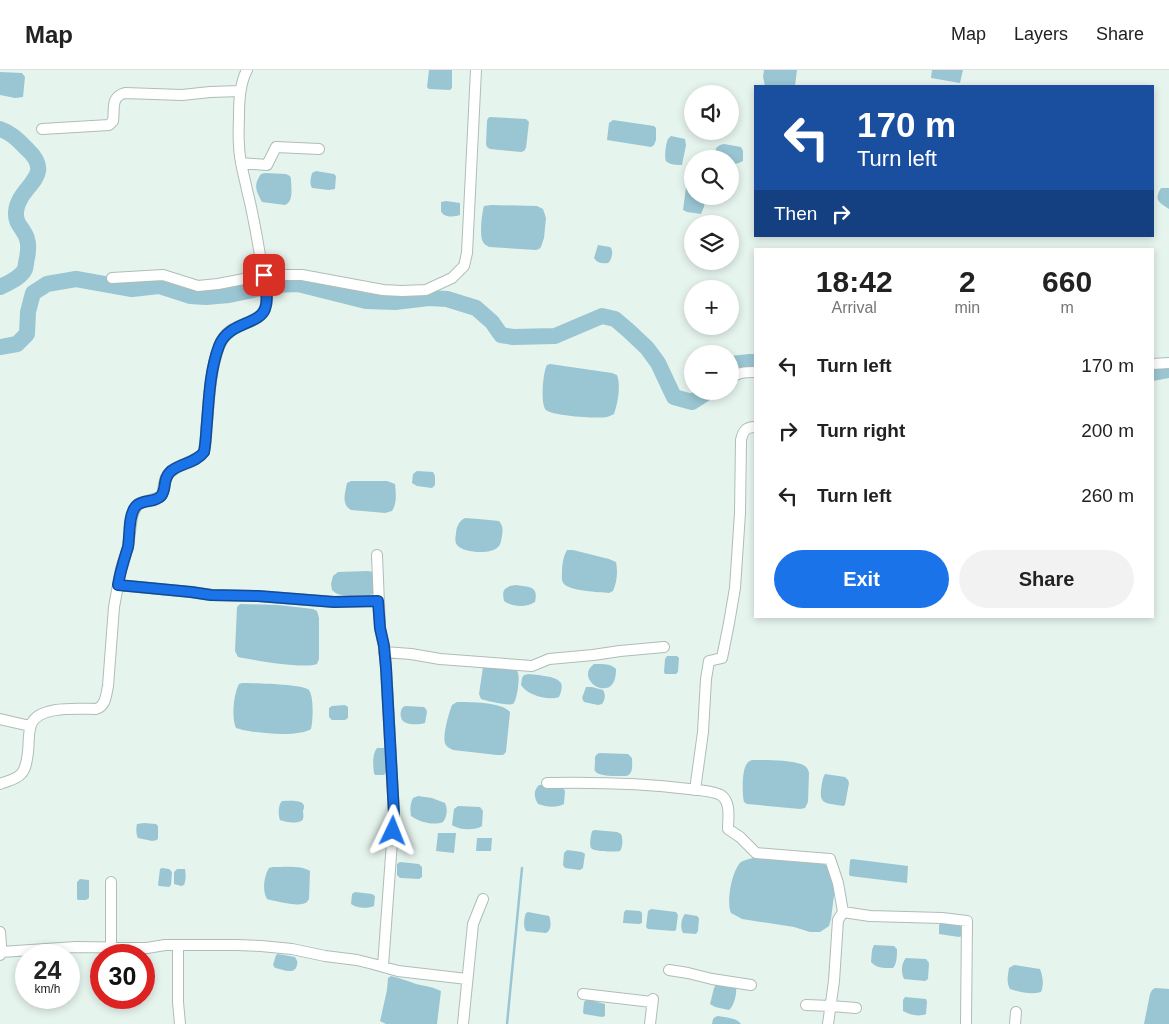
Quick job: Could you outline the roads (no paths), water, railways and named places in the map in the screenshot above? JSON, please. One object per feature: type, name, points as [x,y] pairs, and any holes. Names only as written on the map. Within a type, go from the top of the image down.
[{"type":"street","points":[[0,784],[19,776],[24,770],[27,760],[30,726],[36,718],[45,713],[70,708],[96,709],[103,705],[108,686],[114,607],[134,511],[138,504],[162,495],[166,477],[172,470],[194,460],[204,452],[212,382],[219,346],[226,334],[256,319],[265,310],[267,294],[254,219],[238,146],[240,91],[244,75],[248,70]]},
{"type":"street","points":[[112,278],[163,275],[198,286],[302,275],[383,290],[402,291],[426,290],[452,278],[464,266],[466,253],[476,70]]},
{"type":"street","points":[[42,129],[109,125],[113,122],[116,98],[118,95],[125,93],[177,95],[240,91]]},
{"type":"street","points":[[241,162],[268,165],[276,147],[319,149]]},
{"type":"street","points":[[1154,364],[1169,363]]},
{"type":"street","points":[[739,374],[754,372]]},
{"type":"street","points":[[695,790],[708,661],[722,658],[735,588],[740,513],[742,433],[748,428],[754,427]]},
{"type":"street","points":[[377,556],[378,601],[384,652],[394,814],[384,966]]},
{"type":"street","points":[[118,585],[211,595],[258,596],[334,602],[378,601]]},
{"type":"street","points":[[384,652],[440,659],[532,666],[549,659],[664,647]]},
{"type":"street","points":[[0,719],[30,726]]},
{"type":"street","points":[[547,783],[636,784],[719,794],[724,797],[727,803],[728,829],[740,837],[756,853],[830,859],[838,883],[842,912],[838,920],[828,1024]]},
{"type":"street","points":[[110,882],[111,944]]},
{"type":"street","points":[[463,1024],[473,924],[483,899]]},
{"type":"street","points":[[842,912],[870,916],[942,918],[967,921],[966,1024]]},
{"type":"street","points":[[0,932],[1,954],[90,947]]},
{"type":"street","points":[[178,945],[180,1024]]},
{"type":"street","points":[[155,947],[237,945],[292,949],[356,960],[398,971],[467,980]]},
{"type":"street","points":[[669,970],[751,985]]},
{"type":"street","points":[[583,994],[653,1001],[650,1024]]},
{"type":"street","points":[[806,1005],[856,1008]]},
{"type":"street","points":[[1014,1024],[1016,1012]]},
{"type":"water","points":[[429,70],[452,70],[452,88],[450,90],[429,89],[427,87]]},
{"type":"water","points":[[764,70],[797,70],[795,85],[765,85]]},
{"type":"water","points":[[932,70],[963,70],[960,83],[931,78]]},
{"type":"water","points":[[0,72],[22,73],[25,77],[23,97],[15,98],[0,95]]},
{"type":"water","points":[[490,117],[526,119],[529,122],[524,151],[490,149],[487,147],[487,121]]},
{"type":"water","points":[[613,120],[654,126],[656,128],[656,140],[654,145],[651,147],[607,140],[609,123]]},
{"type":"water","points":[[671,136],[685,140],[682,165],[671,164],[666,161],[665,154],[668,139]]},
{"type":"water","points":[[720,145],[741,147],[743,161],[739,163],[739,150],[716,150]]},
{"type":"water","points":[[316,171],[334,174],[336,176],[335,189],[312,188],[310,182],[312,173]]},
{"type":"water","points":[[261,174],[286,174],[290,176],[291,194],[288,203],[285,205],[262,202],[256,185]]},
{"type":"water","points":[[1161,188],[1169,188],[1169,209],[1158,200]]},
{"type":"water","points":[[441,202],[460,203],[460,215],[444,215],[441,211]]},
{"type":"water","points":[[684,202],[684,205],[704,205],[701,214],[683,210]]},
{"type":"water","points":[[484,206],[537,206],[543,209],[546,218],[541,247],[536,250],[489,247],[485,244],[481,235],[482,213]]},
{"type":"water","points":[[598,245],[611,248],[611,260],[608,263],[600,263],[594,258]]},
{"type":"water","points":[[547,365],[617,375],[619,384],[614,414],[602,418],[557,414],[546,410],[543,402],[543,381]]},
{"type":"water","points":[[417,471],[433,472],[435,485],[432,488],[417,486],[412,483],[413,474]]},
{"type":"water","points":[[351,481],[387,481],[395,484],[396,495],[392,511],[385,513],[351,510],[348,508],[344,498],[347,483]]},
{"type":"water","points":[[465,518],[499,521],[503,530],[499,546],[494,550],[484,552],[460,548],[456,543],[456,531]]},
{"type":"water","points":[[567,550],[616,562],[617,577],[613,591],[609,593],[585,591],[564,584],[562,581],[562,567]]},
{"type":"water","points":[[338,572],[373,572],[373,594],[345,596],[332,590],[333,576]]},
{"type":"water","points":[[515,585],[534,590],[535,602],[519,606],[511,605],[504,601],[504,590]]},
{"type":"water","points":[[240,604],[278,605],[317,611],[319,618],[319,659],[317,664],[290,665],[238,657],[235,651],[237,607]]},
{"type":"water","points":[[667,656],[677,656],[679,658],[678,672],[676,674],[665,674],[664,672]]},
{"type":"water","points":[[594,664],[609,665],[616,669],[614,680],[610,686],[604,688],[597,687],[592,683],[588,677],[589,670]]},
{"type":"water","points":[[483,667],[513,667],[518,672],[516,699],[513,704],[502,704],[481,699],[479,694]]},
{"type":"water","points":[[529,674],[557,679],[561,682],[562,686],[559,697],[544,698],[524,689],[521,685],[522,678],[524,675]]},
{"type":"water","points":[[242,683],[298,686],[309,690],[311,693],[313,715],[311,729],[305,732],[285,734],[252,732],[236,728],[233,712],[237,688]]},
{"type":"water","points":[[586,687],[603,690],[605,697],[602,704],[584,702],[582,698]]},
{"type":"water","points":[[457,702],[493,704],[510,712],[506,752],[503,755],[453,750],[447,746],[444,737],[447,720],[452,705]]},
{"type":"water","points":[[345,705],[348,707],[348,718],[345,720],[332,720],[329,717],[329,708]]},
{"type":"water","points":[[405,706],[424,707],[427,712],[425,723],[404,722],[401,714],[402,708]]},
{"type":"water","points":[[377,748],[385,748],[387,751],[386,772],[384,775],[375,775],[374,773],[373,763]]},
{"type":"water","points":[[599,753],[628,754],[632,758],[632,769],[629,775],[619,776],[597,773],[595,771],[595,758]]},
{"type":"water","points":[[752,760],[777,760],[805,766],[809,773],[808,802],[805,808],[747,804],[744,802],[744,773],[746,765]]},
{"type":"water","points":[[825,774],[845,777],[848,780],[845,805],[826,803],[822,799],[821,790]]},
{"type":"water","points":[[539,785],[563,788],[565,791],[564,804],[551,807],[538,804],[535,794]]},
{"type":"water","points":[[418,796],[432,798],[445,803],[447,813],[443,822],[427,823],[411,816],[412,800]]},
{"type":"water","points":[[282,801],[295,801],[303,804],[303,819],[299,822],[280,820],[279,810]]},
{"type":"water","points":[[458,806],[480,807],[483,811],[482,826],[475,829],[467,829],[452,825],[454,809]]},
{"type":"water","points":[[137,824],[156,824],[158,826],[157,840],[152,841],[138,838]]},
{"type":"water","points":[[592,831],[621,834],[622,847],[620,851],[600,851],[591,848]]},
{"type":"water","points":[[438,833],[456,833],[454,853],[436,851]]},
{"type":"water","points":[[477,838],[492,838],[491,851],[476,851]]},
{"type":"water","points":[[567,850],[585,854],[583,868],[580,870],[565,868],[563,865],[564,853]]},
{"type":"water","points":[[753,858],[824,864],[830,867],[835,887],[829,926],[820,932],[810,932],[794,927],[742,919],[731,913],[729,902],[735,872],[741,862]]},
{"type":"water","points":[[850,860],[908,866],[907,883],[850,876]]},
{"type":"water","points":[[400,862],[419,864],[422,867],[422,877],[419,879],[400,878],[397,875],[397,864]]},
{"type":"water","points":[[297,867],[310,871],[309,899],[307,902],[304,904],[294,904],[267,899],[264,892],[265,879],[269,868]]},
{"type":"water","points":[[160,869],[169,869],[172,872],[171,885],[169,887],[158,885]]},
{"type":"water","points":[[177,869],[185,869],[186,877],[184,885],[181,886],[174,884],[174,872]]},
{"type":"water","points":[[80,879],[89,880],[89,898],[86,900],[77,899],[77,882]]},
{"type":"water","points":[[355,892],[375,896],[374,906],[362,908],[351,904],[352,894]]},
{"type":"water","points":[[651,909],[676,912],[678,915],[676,930],[648,929],[646,927],[648,911]]},
{"type":"water","points":[[626,910],[640,911],[642,913],[642,923],[623,923]]},
{"type":"water","points":[[528,912],[549,916],[551,925],[548,932],[526,931],[524,920]]},
{"type":"water","points":[[685,914],[699,918],[696,934],[683,933],[681,923]]},
{"type":"water","points":[[942,922],[963,926],[962,936],[939,934],[939,925]]},
{"type":"water","points":[[874,945],[894,946],[897,949],[896,962],[893,968],[878,967],[871,962]]},
{"type":"water","points":[[278,954],[295,957],[297,962],[296,968],[288,971],[275,968],[273,965]]},
{"type":"water","points":[[906,958],[926,959],[929,963],[928,979],[925,981],[904,979],[902,968]]},
{"type":"water","points":[[1014,965],[1040,969],[1043,980],[1041,992],[1029,993],[1010,989],[1008,981],[1009,968]]},
{"type":"water","points":[[391,976],[441,991],[437,1024],[386,1024],[380,1021],[388,978]]},
{"type":"water","points":[[716,984],[736,987],[735,1000],[729,1010],[710,1004]]},
{"type":"water","points":[[1155,988],[1169,989],[1169,1024],[1144,1024],[1150,994]]},
{"type":"water","points":[[905,997],[926,999],[926,1014],[914,1015],[903,1011],[903,1000]]},
{"type":"water","points":[[586,1000],[605,1004],[605,1016],[584,1014],[584,1002]]},
{"type":"water","points":[[718,1016],[734,1019],[741,1024],[712,1024],[713,1019]]},
{"type":"waterway","points":[[0,129],[12,135],[21,143],[35,159],[38,167],[34,181],[18,203],[16,212],[18,223],[28,241],[25,269],[17,278],[0,287]]},
{"type":"waterway","points":[[0,347],[17,344],[27,334],[28,312],[33,293],[47,284],[76,279],[132,289],[159,286],[190,296],[206,297],[229,295],[276,285],[298,284],[366,301],[395,302],[429,298],[447,299],[476,308],[492,322],[501,335],[513,337],[555,336],[602,316],[615,319],[647,348],[658,363],[674,397],[684,400]]},
{"type":"waterway","points":[[739,363],[754,362]]},
{"type":"waterway","points":[[1154,373],[1169,370]]},
{"type":"waterway","points":[[685,400],[692,402],[695,400]]},
{"type":"waterway","points":[[507,1024],[522,868]]}]
